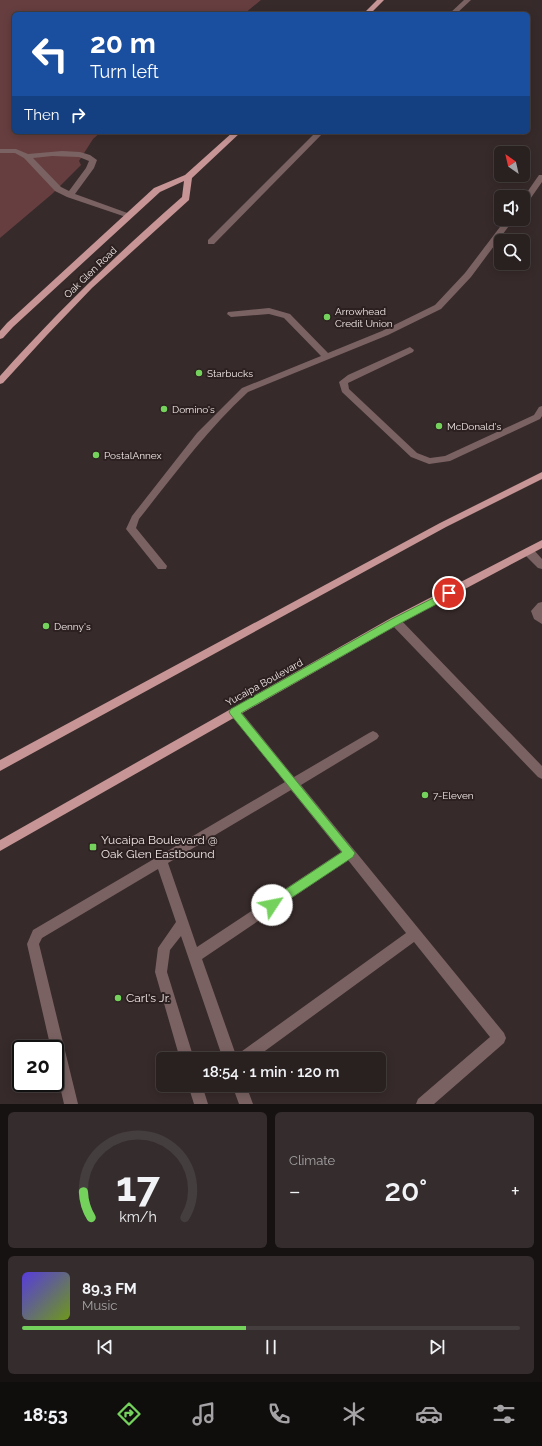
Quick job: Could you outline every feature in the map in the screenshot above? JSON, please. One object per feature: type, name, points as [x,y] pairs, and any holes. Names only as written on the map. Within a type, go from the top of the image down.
[{"type":"main road","points":[[368,12],[381,0]]},
{"type":"main road","name":"Oak Glen Road","points":[[0,336],[157,190],[188,177],[235,134]]},
{"type":"main road","name":"Oak Glen Road","points":[[0,382],[36,340],[122,256],[186,198],[188,177]]},
{"type":"main road","points":[[0,766],[436,528],[542,475]]},
{"type":"main road","name":"Yucaipa Boulevard","points":[[0,846],[395,621],[542,544]]},
{"type":"lane","points":[[454,12],[468,0]]},
{"type":"lane","points":[[211,242],[318,134]]},
{"type":"lane","points":[[0,151],[16,151],[27,156],[58,189],[70,195],[129,215]]},
{"type":"lane","points":[[27,156],[77,154],[93,160],[90,168],[70,195]]},
{"type":"lane","points":[[530,194],[542,178]]},
{"type":"lane","points":[[162,566],[131,529],[135,518],[182,458],[229,404],[245,390],[385,333],[438,308],[468,275],[504,226]]},
{"type":"lane","points":[[231,314],[269,311],[287,316],[326,356]]},
{"type":"lane","points":[[410,350],[343,382],[345,390],[414,455],[429,461],[447,459],[537,417],[542,409]]},
{"type":"lane","points":[[529,552],[542,565]]},
{"type":"lane","points":[[542,606],[536,611],[542,620]]},
{"type":"lane","points":[[395,621],[542,774]]},
{"type":"lane","points":[[234,712],[498,1038],[423,1104]]},
{"type":"lane","points":[[71,1104],[33,944],[37,934],[292,782],[373,736]]},
{"type":"lane","points":[[194,956],[349,853]]},
{"type":"lane","points":[[161,861],[228,1052]]},
{"type":"lane","points":[[183,923],[164,948],[161,972],[185,1052]]},
{"type":"lane","points":[[253,1052],[415,934]]},
{"type":"lane","points":[[197,1092],[201,1104]]},
{"type":"lane","points":[[242,1092],[246,1104]]},
{"type":"shaded area","points":[[0,0],[261,0],[246,12],[12,12],[12,134],[99,134],[93,139],[79,161],[81,165],[52,194],[0,238]]},
{"type":"place","name":"Arrowhead Credit Union","points":[[327,317]]},
{"type":"place","name":"Starbucks","points":[[199,373]]},
{"type":"place","name":"Domino's","points":[[164,409]]},
{"type":"place","name":"McDonald's","points":[[439,426]]},
{"type":"place","name":"PostalAnnex","points":[[96,455]]},
{"type":"place","name":"Denny's","points":[[46,626]]},
{"type":"place","name":"7-Eleven","points":[[425,795]]},
{"type":"place","name":"Yucaipa Boulevard @ Oak Glen Eastbound","points":[[93,847]]},
{"type":"place","name":"Carl's Jr.","points":[[118,998]]},
{"type":"route","points":[[272,905],[349,853],[234,712],[395,621],[449,593]]}]
